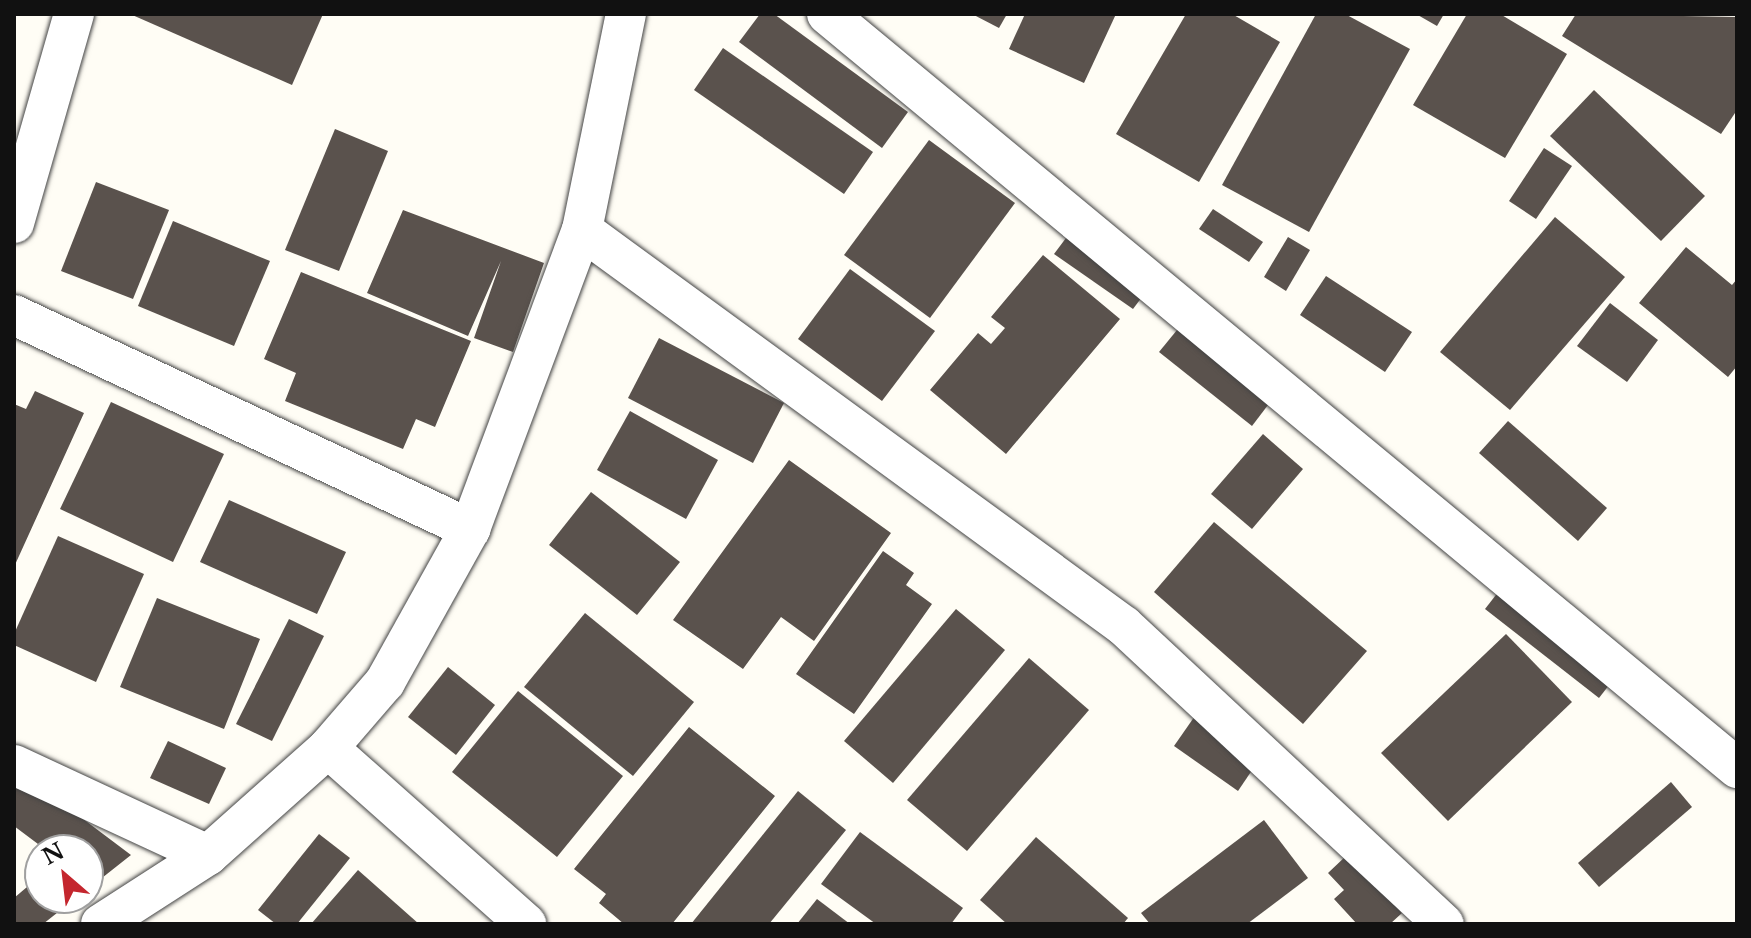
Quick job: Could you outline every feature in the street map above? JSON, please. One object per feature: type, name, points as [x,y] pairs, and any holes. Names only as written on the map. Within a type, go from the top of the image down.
[{"type":"street","points":[[14,223],[74,14]]},
{"type":"street","points":[[101,924],[208,855],[328,748],[385,682],[470,529],[582,230],[626,14]]},
{"type":"street","points":[[827,14],[1737,768]]},
{"type":"street","points":[[582,230],[1124,626],[1444,924]]},
{"type":"street","points":[[14,315],[470,529]]},
{"type":"street","points":[[328,748],[526,924]]},
{"type":"street","points":[[14,765],[208,855]]},
{"type":"building","points":[[130,14],[323,14],[292,85]]},
{"type":"building","points":[[760,14],[774,14],[908,112],[882,148],[739,42]]},
{"type":"building","points":[[972,14],[1007,14],[999,28]]},
{"type":"building","points":[[1025,14],[1116,14],[1084,83],[1009,49]]},
{"type":"building","points":[[1186,14],[1232,14],[1280,42],[1199,182],[1116,134]]},
{"type":"building","points":[[1316,14],[1345,14],[1410,49],[1309,232],[1222,185]]},
{"type":"building","points":[[1416,14],[1444,14],[1437,26]]},
{"type":"building","points":[[1467,14],[1500,14],[1567,54],[1505,158],[1413,105]]},
{"type":"building","points":[[1576,14],[1737,17],[1737,110],[1721,134],[1562,36]]},
{"type":"building","points":[[723,48],[873,152],[844,194],[694,90]]},
{"type":"building","points":[[1594,90],[1705,196],[1661,241],[1550,136]]},
{"type":"building","points":[[335,129],[388,151],[339,271],[285,250]]},
{"type":"building","points":[[929,140],[1015,203],[930,318],[844,255]]},
{"type":"building","points":[[1544,148],[1572,166],[1536,219],[1509,201]]},
{"type":"building","points":[[96,182],[169,210],[133,299],[61,271]]},
{"type":"building","points":[[1213,209],[1263,242],[1249,262],[1199,229]]},
{"type":"building","points":[[403,210],[544,263],[513,352],[474,338],[501,261],[468,336],[367,293]]},
{"type":"building","points":[[1555,217],[1625,277],[1510,410],[1440,352]]},
{"type":"building","points":[[173,221],[270,261],[234,346],[138,306]]},
{"type":"building","points":[[1072,230],[1151,285],[1133,309],[1054,254]]},
{"type":"building","points":[[1288,237],[1310,250],[1286,291],[1264,277]]},
{"type":"building","points":[[1686,247],[1732,285],[1737,279],[1737,366],[1728,377],[1639,303]]},
{"type":"building","points":[[1043,255],[1120,319],[1006,454],[930,390],[978,333],[991,344],[1005,328],[991,317]]},
{"type":"building","points":[[850,269],[935,331],[882,401],[798,339]]},
{"type":"building","points":[[301,272],[471,341],[435,427],[416,419],[403,449],[285,401],[296,373],[264,359]]},
{"type":"building","points":[[1326,276],[1412,332],[1385,372],[1300,315]]},
{"type":"building","points":[[1610,303],[1658,340],[1627,382],[1577,346]]},
{"type":"building","points":[[1186,319],[1278,392],[1252,426],[1159,352]]},
{"type":"building","points":[[659,338],[784,403],[753,463],[628,398]]},
{"type":"building","points":[[35,391],[84,413],[14,567],[14,404],[26,409]]},
{"type":"building","points":[[111,402],[224,454],[173,562],[60,509]]},
{"type":"building","points":[[630,411],[718,460],[686,519],[597,470]]},
{"type":"building","points":[[1508,421],[1607,508],[1578,541],[1479,453]]},
{"type":"building","points":[[1263,434],[1303,469],[1252,529],[1211,494]]},
{"type":"building","points":[[789,460],[891,533],[814,641],[781,617],[743,669],[673,620]]},
{"type":"building","points":[[591,492],[680,562],[637,615],[549,545]]},
{"type":"building","points":[[229,500],[346,552],[317,614],[200,562]]},
{"type":"building","points":[[1214,522],[1367,651],[1303,724],[1154,592]]},
{"type":"building","points":[[58,536],[144,574],[96,682],[14,645],[14,634]]},
{"type":"building","points":[[883,551],[914,573],[906,585],[932,604],[854,714],[796,674]]},
{"type":"building","points":[[1506,582],[1620,671],[1599,698],[1485,609]]},
{"type":"building","points":[[157,598],[260,639],[224,729],[120,687]]},
{"type":"building","points":[[956,609],[1005,650],[893,783],[844,741]]},
{"type":"building","points":[[585,613],[694,702],[633,776],[524,687]]},
{"type":"building","points":[[289,619],[324,636],[272,741],[236,724]]},
{"type":"building","points":[[1506,634],[1572,702],[1448,821],[1381,753]]},
{"type":"building","points":[[1029,658],[1089,710],[967,851],[907,800]]},
{"type":"building","points":[[448,667],[495,705],[456,755],[408,717]]},
{"type":"building","points":[[518,691],[623,776],[557,857],[452,772]]},
{"type":"building","points":[[1197,713],[1261,757],[1238,791],[1174,746]]},
{"type":"building","points":[[689,727],[775,796],[672,924],[624,924],[599,903],[606,894],[574,869]]},
{"type":"building","points":[[168,741],[226,768],[209,804],[150,778]]},
{"type":"building","points":[[14,767],[103,834],[25,834],[14,826]]},
{"type":"building","points":[[1671,782],[1692,807],[1599,887],[1578,863]]},
{"type":"building","points":[[798,791],[846,830],[769,924],[691,924]]},
{"type":"building","points":[[1264,820],[1308,878],[1247,924],[1150,924],[1141,913]]},
{"type":"building","points":[[860,832],[963,908],[951,924],[876,924],[821,884]]},
{"type":"building","points":[[319,834],[350,858],[297,924],[276,924],[258,910]]},
{"type":"building","points":[[104,835],[131,855],[104,876]]},
{"type":"building","points":[[1036,837],[1128,918],[1123,924],[1007,924],[980,900]]},
{"type":"building","points":[[1347,855],[1402,913],[1390,924],[1357,924],[1334,899],[1344,890],[1328,873]]},
{"type":"building","points":[[358,870],[419,924],[311,924]]},
{"type":"building","points":[[24,890],[24,914],[56,914],[43,924],[14,924],[14,898]]},
{"type":"building","points":[[817,899],[850,924],[797,924]]}]
